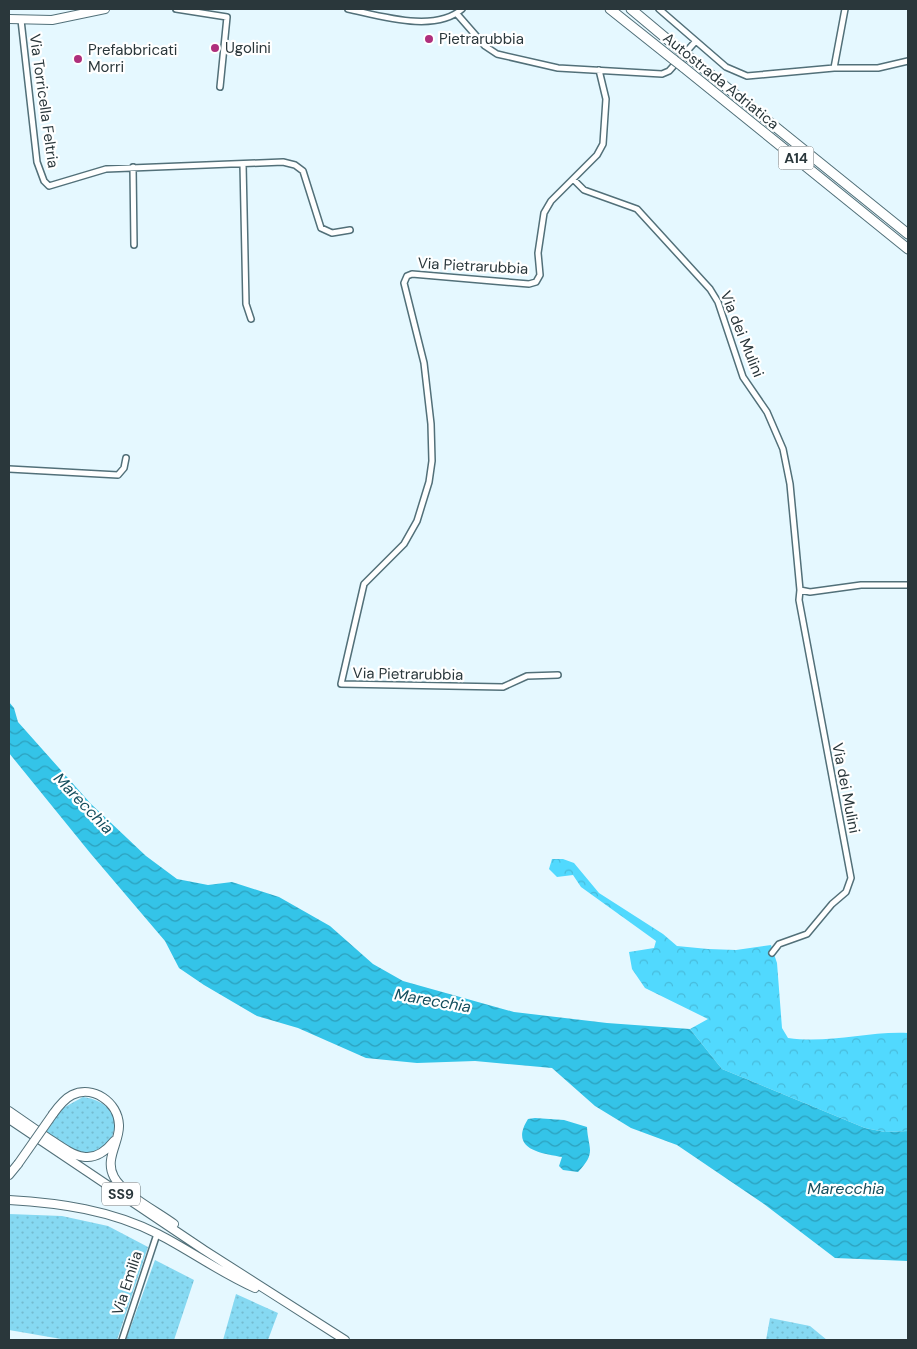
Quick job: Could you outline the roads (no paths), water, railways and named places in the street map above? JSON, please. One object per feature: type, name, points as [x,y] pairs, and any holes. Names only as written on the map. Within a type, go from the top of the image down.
[{"type":"highway","name":"Autostrada Adriatica","points":[[610,9],[908,249]]},
{"type":"highway","name":"Autostrada Adriatica","points":[[631,9],[908,234]]},
{"type":"main road","points":[[9,19],[52,20],[105,9]]},
{"type":"main road","points":[[9,1175],[61,1104],[72,1096],[83,1092],[93,1093],[104,1098],[117,1114],[119,1123],[110,1166],[114,1177],[123,1187],[185,1232],[204,1250]]},
{"type":"main road","points":[[9,1111],[79,1157],[98,1155],[107,1150],[117,1137]]},
{"type":"main road","name":"SS9","points":[[9,1119],[204,1250],[345,1340]]},
{"type":"main road","points":[[9,1200],[56,1204],[101,1212],[157,1234],[242,1282],[278,1297]]},
{"type":"street","points":[[176,9],[227,17],[220,87]]},
{"type":"street","points":[[348,9],[415,22],[457,14],[462,9]]},
{"type":"street","points":[[659,9],[726,67],[747,76],[834,68],[878,68],[908,61]]},
{"type":"street","points":[[834,68],[845,9]]},
{"type":"street","points":[[457,14],[485,46],[497,54],[558,68],[662,74],[669,71],[695,42]]},
{"type":"street","name":"Via Torricella Feltria","points":[[21,20],[37,162],[44,181],[49,186],[106,169],[283,162],[295,165],[303,171],[321,228],[332,233],[350,230]]},
{"type":"street","name":"Via Pietrarubbia","points":[[558,674],[527,676],[503,687],[341,684],[364,584],[404,544],[413,529],[429,482],[432,461],[431,424],[424,363],[404,283],[405,279],[412,274],[529,284],[536,282],[540,275],[538,253],[544,213],[551,201],[597,155],[603,144],[606,100],[599,70]]},
{"type":"street","points":[[242,164],[246,304],[251,319]]},
{"type":"street","points":[[133,167],[134,245]]},
{"type":"street","name":"Via dei Mulini","points":[[573,179],[584,190],[637,209],[710,289],[718,302],[743,377],[767,412],[782,449],[790,484],[800,590],[799,600],[851,878],[846,892],[832,904],[807,934],[779,944],[772,953]]},
{"type":"street","points":[[9,469],[118,476],[124,468],[126,458]]},
{"type":"street","points":[[800,590],[810,592],[861,585],[908,585]]},
{"type":"street","name":"Via Emilia","points":[[122,1340],[157,1234]]},
{"type":"water","name":"Marecchia","points":[[9,702],[14,708],[18,722],[91,804],[146,856],[177,879],[208,885],[232,882],[279,897],[330,926],[373,964],[403,981],[514,1012],[607,1023],[690,1029],[722,1069],[865,1128],[885,1132],[908,1131],[908,1261],[835,1258],[764,1204],[677,1145],[631,1128],[595,1106],[552,1068],[475,1061],[417,1063],[366,1058],[298,1028],[257,1016],[204,985],[179,968],[165,941],[9,753]]},
{"type":"water","points":[[528,1119],[564,1120],[587,1127],[590,1146],[588,1160],[578,1172],[563,1170],[559,1166],[562,1157],[537,1151],[525,1143],[522,1137],[523,1129]]},
{"type":"place","name":"Pietrarubbia","points":[[429,39]]},
{"type":"place","name":"Ugolini","points":[[215,48]]},
{"type":"place","name":"Prefabbricati Morri","points":[[78,59]]}]
